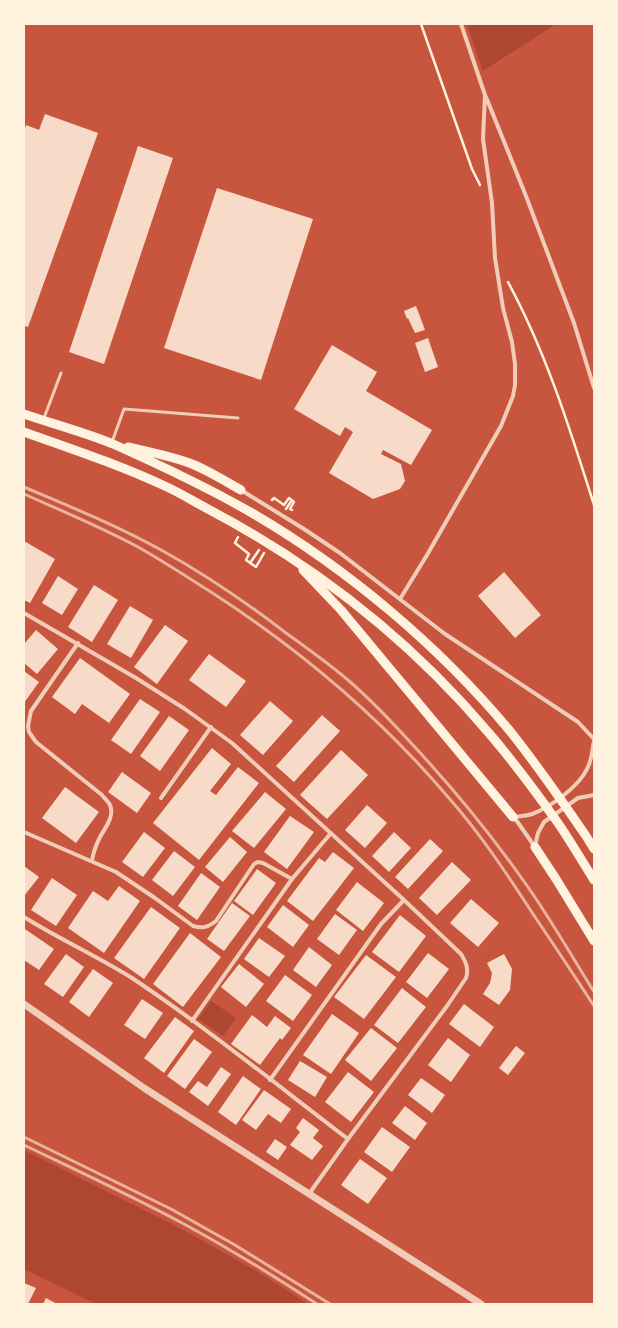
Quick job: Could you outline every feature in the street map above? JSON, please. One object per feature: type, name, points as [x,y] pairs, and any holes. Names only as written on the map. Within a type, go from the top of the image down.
[{"type":"main road","points":[[24,414],[111,444],[190,479],[253,513],[321,557],[352,580],[382,605],[454,671],[509,730],[542,773],[594,849]]},
{"type":"main road","points":[[24,432],[119,466],[184,495],[243,527],[291,557],[330,584],[371,617],[414,656],[488,731],[559,824],[594,880]]},
{"type":"main road","points":[[111,444],[161,454],[191,463],[242,490]]},
{"type":"main road","points":[[291,557],[346,616],[513,816]]},
{"type":"main road","points":[[535,847],[594,941]]},
{"type":"street","points":[[461,24],[485,95],[526,196],[574,323],[594,388]]},
{"type":"street","points":[[400,599],[501,426],[510,406],[515,385],[516,374],[514,352],[504,314],[495,258],[492,202],[483,149],[485,95]]},
{"type":"street","points":[[242,490],[340,553],[451,638],[578,722],[594,740],[588,769],[577,784],[551,804],[534,813],[513,816]]},
{"type":"street","points":[[24,613],[136,678],[211,728],[244,753],[404,900],[460,954],[466,963],[468,973],[443,1012],[348,1139],[309,1194]]},
{"type":"street","points":[[78,643],[34,707],[28,726],[29,732],[36,742],[102,795],[110,804],[111,816],[96,846],[92,861]]},
{"type":"street","points":[[161,798],[211,728]]},
{"type":"street","points":[[535,847],[538,832],[544,822],[578,798],[594,795]]},
{"type":"street","points":[[513,816],[535,847]]},
{"type":"street","points":[[24,832],[116,872],[193,926],[199,928],[210,926],[216,921],[254,864],[258,862],[263,863],[292,879]]},
{"type":"street","points":[[192,1021],[292,879],[331,833]]},
{"type":"street","points":[[270,1080],[381,924],[404,900]]},
{"type":"street","points":[[24,917],[41,928],[122,972],[192,1021],[348,1139]]},
{"type":"street","points":[[24,1004],[144,1088],[481,1304]]},
{"type":"lane","points":[[43,420],[61,373]]},
{"type":"lane","points":[[111,444],[124,409],[238,418]]},
{"type":"path","points":[[421,24],[472,169],[482,187]]},
{"type":"path","points":[[506,278],[520,304],[535,338],[571,434],[594,505]]},
{"type":"path","points":[[268,506],[274,498],[284,505],[289,498],[292,500],[294,502],[290,509],[294,512],[289,520]]},
{"type":"path","points":[[243,527],[235,543],[249,554],[246,560],[256,567],[270,544]]},
{"type":"shaded area","points":[[467,24],[556,24],[483,71]]},
{"type":"shaded area","points":[[211,1001],[236,1018],[223,1036],[198,1019]]},
{"type":"shaded area","points":[[24,1150],[174,1225],[257,1271],[308,1304],[96,1304],[24,1269]]},
{"type":"building","points":[[45,114],[98,133],[28,327],[24,326],[24,132],[26,125],[39,130]]},
{"type":"building","points":[[138,146],[173,158],[104,364],[69,352]]},
{"type":"building","points":[[217,188],[313,219],[261,380],[164,348]]},
{"type":"building","points":[[416,306],[425,330],[415,333],[404,311]]},
{"type":"building","points":[[428,338],[438,367],[425,372],[415,343]]},
{"type":"building","points":[[332,345],[377,372],[366,391],[432,430],[411,465],[383,450],[381,454],[401,464],[405,481],[400,489],[373,499],[329,473],[353,432],[345,427],[340,436],[294,409]]},
{"type":"building","points":[[24,541],[55,559],[30,603],[24,600]]},
{"type":"building","points":[[504,572],[541,615],[515,638],[478,596]]},
{"type":"building","points":[[58,576],[78,589],[62,615],[42,603]]},
{"type":"building","points":[[94,585],[118,600],[92,642],[68,627]]},
{"type":"building","points":[[130,606],[153,620],[131,658],[107,644]]},
{"type":"building","points":[[165,625],[188,641],[157,684],[134,667]]},
{"type":"building","points":[[36,630],[58,649],[37,674],[24,663],[24,644]]},
{"type":"building","points":[[209,654],[246,681],[226,707],[189,680]]},
{"type":"building","points":[[80,658],[130,694],[109,723],[82,704],[75,714],[52,697]]},
{"type":"building","points":[[24,671],[39,682],[24,703]]},
{"type":"building","points":[[140,699],[160,712],[131,754],[111,740]]},
{"type":"building","points":[[270,701],[293,721],[263,755],[240,735]]},
{"type":"building","points":[[322,715],[340,731],[294,782],[276,766]]},
{"type":"building","points":[[169,716],[189,730],[160,771],[140,756]]},
{"type":"building","points":[[212,748],[231,764],[210,791],[216,795],[238,767],[259,783],[199,860],[153,823]]},
{"type":"building","points":[[341,750],[368,775],[327,819],[300,795]]},
{"type":"building","points":[[122,772],[151,793],[137,813],[108,792]]},
{"type":"building","points":[[65,787],[99,812],[76,843],[42,818]]},
{"type":"building","points":[[265,792],[286,809],[254,848],[232,831]]},
{"type":"building","points":[[367,805],[387,823],[365,848],[345,830]]},
{"type":"building","points":[[290,816],[314,832],[287,869],[264,852]]},
{"type":"building","points":[[144,832],[165,848],[143,877],[122,862]]},
{"type":"building","points":[[394,832],[411,848],[389,872],[372,856]]},
{"type":"building","points":[[230,837],[247,852],[223,882],[205,867]]},
{"type":"building","points":[[430,839],[443,851],[408,889],[395,877]]},
{"type":"building","points":[[174,851],[195,867],[173,896],[152,880]]},
{"type":"building","points":[[333,852],[354,868],[313,921],[287,901],[319,858],[325,862]]},
{"type":"building","points":[[452,862],[471,880],[437,915],[419,898]]},
{"type":"building","points":[[24,866],[39,877],[24,896]]},
{"type":"building","points":[[257,869],[276,883],[253,915],[234,901]]},
{"type":"building","points":[[201,873],[220,887],[197,920],[178,906]]},
{"type":"building","points":[[52,878],[77,895],[56,926],[31,910]]},
{"type":"building","points":[[357,882],[384,903],[363,931],[336,910]]},
{"type":"building","points":[[119,886],[140,901],[104,953],[68,928],[93,891],[108,901]]},
{"type":"building","points":[[471,899],[499,923],[478,947],[450,923]]},
{"type":"building","points":[[232,903],[250,916],[224,951],[207,939]]},
{"type":"building","points":[[283,905],[309,925],[293,947],[267,927]]},
{"type":"building","points":[[151,907],[180,928],[144,979],[114,958]]},
{"type":"building","points":[[335,914],[357,930],[339,955],[317,939]]},
{"type":"building","points":[[400,915],[426,936],[399,972],[372,952]]},
{"type":"building","points":[[25,929],[54,949],[39,970],[24,960]]},
{"type":"building","points":[[190,933],[221,957],[183,1007],[153,984]]},
{"type":"building","points":[[259,938],[285,956],[269,977],[244,959]]},
{"type":"building","points":[[309,947],[332,965],[316,987],[293,970]]},
{"type":"building","points":[[428,953],[449,969],[427,998],[406,982]]},
{"type":"building","points":[[66,954],[84,967],[63,997],[44,984]]},
{"type":"building","points":[[504,954],[512,969],[510,990],[499,1005],[483,994],[490,983],[492,973],[487,963]]},
{"type":"building","points":[[366,955],[396,977],[364,1019],[334,997]]},
{"type":"building","points":[[239,964],[264,984],[246,1007],[221,987]]},
{"type":"building","points":[[93,969],[113,983],[89,1017],[69,1002]]},
{"type":"building","points":[[285,975],[312,995],[293,1021],[266,1001]]},
{"type":"building","points":[[402,988],[426,1007],[398,1043],[374,1025]]},
{"type":"building","points":[[142,999],[163,1013],[145,1039],[124,1025]]},
{"type":"building","points":[[464,1004],[494,1027],[480,1047],[449,1024]]},
{"type":"building","points":[[332,1014],[359,1033],[331,1074],[303,1055]]},
{"type":"building","points":[[252,1015],[267,1027],[275,1016],[291,1028],[282,1040],[280,1038],[260,1065],[231,1044]]},
{"type":"building","points":[[175,1017],[194,1031],[164,1073],[144,1058]]},
{"type":"building","points":[[371,1028],[397,1048],[371,1081],[345,1060]]},
{"type":"building","points":[[448,1038],[470,1055],[451,1082],[428,1065]]},
{"type":"building","points":[[194,1039],[212,1052],[185,1089],[167,1076]]},
{"type":"building","points":[[516,1046],[525,1053],[508,1075],[499,1068]]},
{"type":"building","points":[[300,1061],[327,1077],[315,1097],[288,1080]]},
{"type":"building","points":[[221,1067],[231,1074],[208,1106],[189,1092],[198,1081],[207,1087]]},
{"type":"building","points":[[348,1072],[374,1092],[351,1122],[325,1102]]},
{"type":"building","points":[[243,1076],[261,1089],[236,1125],[218,1112]]},
{"type":"building","points":[[421,1078],[445,1095],[432,1113],[408,1095]]},
{"type":"building","points":[[264,1090],[291,1109],[281,1123],[268,1114],[256,1130],[242,1120]]},
{"type":"building","points":[[405,1106],[427,1123],[415,1140],[392,1123]]},
{"type":"building","points":[[303,1118],[319,1130],[313,1138],[323,1146],[312,1160],[290,1145],[300,1132],[296,1128]]},
{"type":"building","points":[[382,1127],[410,1147],[392,1172],[364,1152]]},
{"type":"building","points":[[275,1139],[287,1147],[278,1160],[266,1152]]},
{"type":"building","points":[[360,1159],[387,1178],[368,1204],[341,1185]]},
{"type":"building","points":[[24,1283],[36,1288],[28,1304],[24,1304]]},
{"type":"building","points":[[46,1298],[57,1304],[43,1304]]},
{"type":"railway","points":[[24,487],[112,525],[179,560],[241,600],[348,680],[373,703],[404,736],[470,810],[533,894],[594,992]]},
{"type":"railway","points":[[24,494],[81,519],[138,547],[211,592],[276,637],[307,661],[366,712],[395,739],[422,768],[482,839],[594,1006]]},
{"type":"railway","points":[[24,1137],[171,1209],[235,1245],[330,1304]]},
{"type":"railway","points":[[24,1145],[184,1224],[252,1263],[317,1304]]}]
